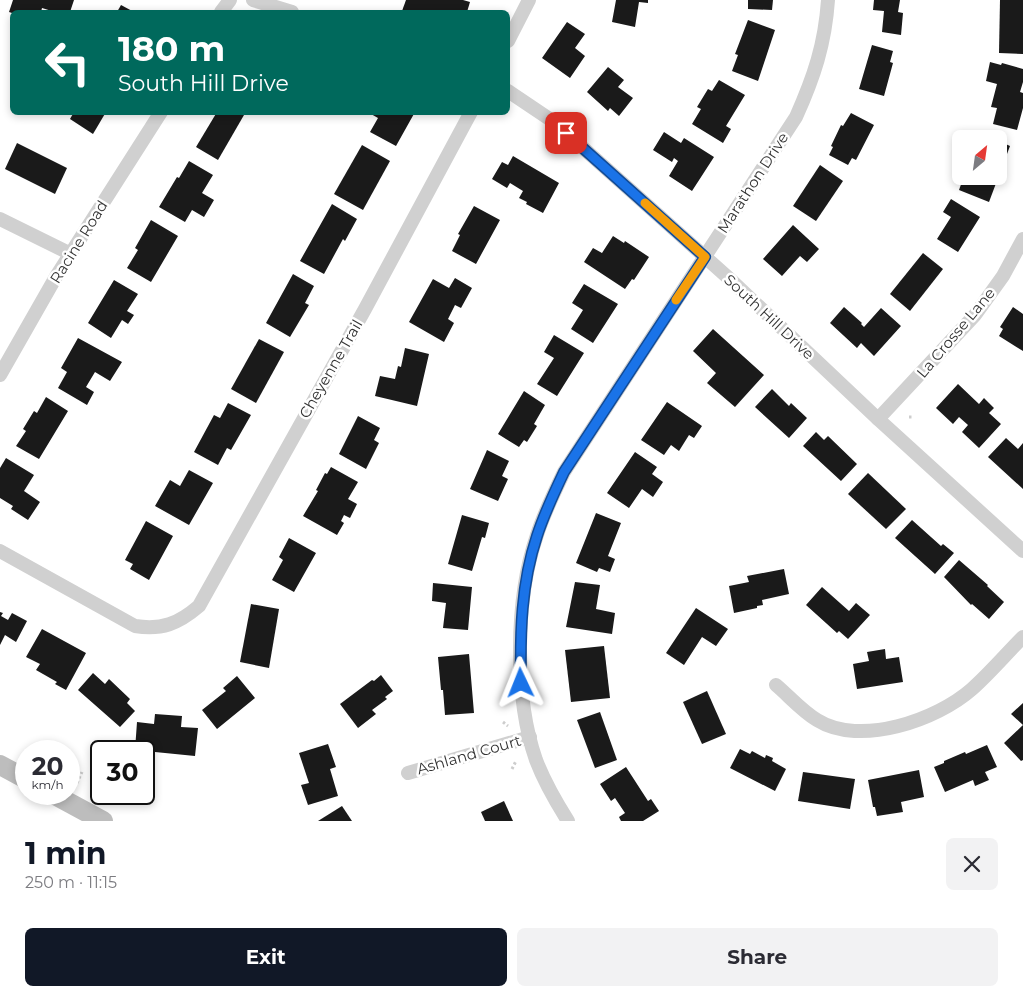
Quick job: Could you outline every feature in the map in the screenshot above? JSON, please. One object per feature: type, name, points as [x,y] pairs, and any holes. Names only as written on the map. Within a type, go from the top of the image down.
[{"type":"main road","points":[[0,765],[15,773]]},
{"type":"main road","points":[[76,805],[96,815]]},
{"type":"street","points":[[253,0],[286,10]]},
{"type":"street","points":[[510,37],[529,0]]},
{"type":"street","name":"Marathon Drive","points":[[568,821],[536,761],[525,718],[521,683],[520,634],[524,593],[536,536],[564,472],[796,117],[812,82],[826,29],[828,0]]},
{"type":"street","name":"South Hill Drive","points":[[510,92],[554,122],[705,257],[878,419],[1023,551]]},
{"type":"street","name":"Racine Road","points":[[0,375],[71,254],[159,115]]},
{"type":"street","name":"Cheyenne Trail","points":[[0,551],[135,626],[160,627],[182,618],[199,606],[365,309],[469,115]]},
{"type":"street","points":[[0,219],[71,254]]},
{"type":"street","name":"La Crosse Lane","points":[[878,419],[975,315],[1021,248]]},
{"type":"street","points":[[776,685],[817,720],[842,730],[871,731],[922,718],[948,706],[972,689],[1023,637]]},
{"type":"street","name":"Ashland Court","points":[[408,773],[530,737]]},
{"type":"path","points":[[909,417],[914,417]]},
{"type":"path","points":[[503,722],[508,726]]},
{"type":"path","points":[[512,769],[516,761]]},
{"type":"path","points":[[80,776],[82,772]]},
{"type":"path","points":[[96,815],[106,805]]},
{"type":"building","points":[[13,0],[74,0],[71,10],[48,10],[42,8],[42,10],[10,10],[9,12]]},
{"type":"building","points":[[406,0],[463,0],[470,2],[468,10],[402,10]]},
{"type":"building","points":[[616,0],[648,0],[648,3],[639,2],[635,27],[612,22]]},
{"type":"building","points":[[748,0],[773,0],[772,10],[748,9]]},
{"type":"building","points":[[874,0],[900,0],[898,12],[903,13],[901,35],[882,32],[884,11],[873,10]]},
{"type":"building","points":[[1000,0],[1023,0],[1023,54],[999,53]]},
{"type":"building","points":[[121,5],[130,10],[118,10]]},
{"type":"building","points":[[748,20],[775,30],[758,81],[732,71],[738,55],[735,54]]},
{"type":"building","points":[[567,22],[585,34],[575,48],[585,56],[570,78],[542,58]]},
{"type":"building","points":[[872,45],[893,51],[890,62],[893,63],[884,96],[859,89]]},
{"type":"building","points":[[990,62],[1001,65],[1002,63],[1023,69],[1023,82],[1020,92],[1023,93],[1023,108],[1017,130],[993,124],[997,108],[991,107],[997,84],[986,81]]},
{"type":"building","points":[[608,67],[624,80],[618,87],[633,98],[619,116],[610,108],[608,111],[587,92]]},
{"type":"building","points":[[719,80],[745,95],[726,126],[731,129],[723,143],[692,124],[701,109],[697,107],[708,89],[712,91]]},
{"type":"building","points":[[851,113],[874,125],[856,160],[852,158],[848,165],[829,155],[841,125],[843,126]]},
{"type":"building","points":[[72,115],[104,115],[93,134],[70,119]]},
{"type":"building","points":[[215,115],[244,115],[218,160],[196,147]]},
{"type":"building","points":[[373,115],[413,115],[396,146],[370,132],[378,118]]},
{"type":"building","points":[[664,132],[681,143],[684,138],[714,157],[692,191],[669,176],[678,161],[674,158],[672,162],[653,150]]},
{"type":"building","points":[[17,143],[67,168],[55,194],[5,169]]},
{"type":"building","points":[[362,145],[390,161],[363,210],[334,194]]},
{"type":"building","points":[[513,156],[559,183],[543,213],[519,198],[523,191],[510,183],[507,188],[492,179],[502,162],[508,165]]},
{"type":"building","points":[[189,161],[213,175],[202,193],[214,200],[204,217],[192,210],[185,222],[159,207]]},
{"type":"building","points":[[820,165],[843,181],[816,221],[793,206]]},
{"type":"building","points":[[961,185],[996,185],[989,202],[959,190]]},
{"type":"building","points":[[951,199],[980,217],[958,252],[937,239],[951,217],[943,212]]},
{"type":"building","points":[[332,204],[357,219],[345,241],[343,239],[324,274],[300,261]]},
{"type":"building","points":[[474,206],[500,220],[476,264],[452,251],[460,235],[458,234]]},
{"type":"building","points":[[151,220],[178,236],[151,282],[127,268],[138,250],[135,248]]},
{"type":"building","points":[[793,225],[819,249],[807,262],[800,256],[782,276],[763,259]]},
{"type":"building","points":[[613,236],[624,243],[625,241],[649,257],[634,280],[632,279],[625,289],[584,262],[593,248],[602,253]]},
{"type":"building","points":[[923,253],[943,269],[910,311],[890,294]]},
{"type":"building","points":[[293,274],[314,286],[305,303],[309,305],[290,337],[266,323]]},
{"type":"building","points":[[455,278],[472,288],[461,308],[455,305],[448,319],[454,323],[444,342],[409,322],[433,279],[449,288]]},
{"type":"building","points":[[114,280],[138,294],[127,311],[134,315],[128,324],[122,320],[111,338],[88,323]]},
{"type":"building","points":[[584,284],[618,304],[593,343],[571,329],[583,310],[572,303]]},
{"type":"building","points":[[844,307],[864,327],[881,308],[901,326],[874,356],[861,343],[857,348],[830,323]]},
{"type":"building","points":[[1013,307],[1023,314],[1023,351],[999,336],[1003,329],[1000,327]]},
{"type":"building","points":[[713,329],[764,375],[735,407],[707,383],[716,373],[693,351]]},
{"type":"building","points":[[554,335],[584,353],[557,396],[537,384],[554,358],[544,352]]},
{"type":"building","points":[[78,338],[122,362],[110,381],[95,372],[86,387],[94,392],[87,405],[58,388],[67,372],[61,368]]},
{"type":"building","points":[[259,339],[284,352],[256,403],[231,389]]},
{"type":"building","points":[[405,348],[429,354],[417,406],[375,396],[380,376],[395,379],[398,366],[401,367]]},
{"type":"building","points":[[958,384],[979,404],[984,398],[994,408],[989,413],[1001,424],[979,448],[962,432],[968,425],[959,417],[953,424],[936,408]]},
{"type":"building","points":[[772,389],[789,406],[791,403],[807,418],[789,438],[755,407]]},
{"type":"building","points":[[524,391],[545,405],[534,424],[537,426],[527,442],[524,440],[519,447],[498,434]]},
{"type":"building","points":[[46,397],[68,411],[39,459],[16,446],[26,431],[23,429],[34,411],[37,413]]},
{"type":"building","points":[[667,402],[702,426],[694,438],[689,435],[679,451],[671,445],[664,455],[641,440]]},
{"type":"building","points":[[228,403],[251,415],[231,450],[227,448],[218,465],[194,452],[214,415],[220,418]]},
{"type":"building","points":[[358,416],[380,428],[374,440],[379,443],[366,469],[339,454]]},
{"type":"building","points":[[816,432],[824,440],[828,436],[857,464],[841,481],[803,446]]},
{"type":"building","points":[[1006,438],[1018,449],[1023,443],[1023,489],[988,457]]},
{"type":"building","points":[[487,450],[509,461],[502,476],[508,479],[498,501],[470,489]]},
{"type":"building","points":[[635,452],[657,467],[652,474],[663,482],[653,497],[642,489],[629,508],[607,493]]},
{"type":"building","points":[[6,458],[34,475],[24,491],[40,502],[28,520],[11,509],[13,506],[0,498],[0,468]]},
{"type":"building","points":[[331,467],[358,482],[348,499],[357,504],[350,518],[344,515],[341,521],[344,523],[337,535],[303,516],[318,491],[316,490],[325,473],[327,474]]},
{"type":"building","points":[[189,470],[213,483],[189,525],[155,506],[170,480],[180,486]]},
{"type":"building","points":[[868,473],[906,509],[886,529],[848,494]]},
{"type":"building","points":[[596,513],[621,523],[608,556],[615,559],[610,572],[599,568],[597,572],[576,563]]},
{"type":"building","points":[[462,515],[489,523],[485,538],[482,537],[472,571],[448,564]]},
{"type":"building","points":[[912,520],[941,546],[943,544],[954,553],[935,574],[895,538]]},
{"type":"building","points":[[146,521],[173,536],[149,580],[130,569],[133,564],[125,560]]},
{"type":"building","points":[[289,538],[316,553],[294,592],[272,580],[283,560],[279,557]]},
{"type":"building","points":[[959,560],[988,585],[1004,602],[989,619],[971,605],[944,577]]},
{"type":"building","points":[[784,569],[789,594],[762,600],[763,605],[757,606],[757,608],[734,613],[729,586],[749,582],[747,576]]},
{"type":"building","points":[[575,582],[600,585],[596,609],[615,613],[612,634],[566,627]]},
{"type":"building","points":[[433,583],[472,587],[468,630],[443,628],[446,603],[432,601]]},
{"type":"building","points":[[822,587],[849,611],[856,603],[870,615],[848,639],[839,631],[837,633],[806,605]]},
{"type":"building","points":[[251,604],[279,609],[269,668],[240,662]]},
{"type":"building","points":[[696,608],[728,629],[716,646],[702,637],[684,665],[666,653]]},
{"type":"building","points":[[0,612],[3,613],[1,616],[8,620],[12,613],[27,621],[16,642],[5,635],[0,645]]},
{"type":"building","points":[[42,629],[86,653],[66,690],[55,684],[57,682],[36,670],[40,664],[26,657]]},
{"type":"building","points":[[604,646],[610,698],[571,702],[565,650]]},
{"type":"building","points":[[885,649],[886,659],[899,657],[903,682],[857,689],[853,664],[869,661],[867,652]]},
{"type":"building","points":[[469,654],[474,713],[445,715],[438,657]]},
{"type":"building","points":[[93,673],[105,684],[109,679],[130,699],[127,703],[135,711],[120,727],[78,690]]},
{"type":"building","points":[[381,675],[393,691],[385,697],[387,699],[372,710],[376,714],[358,728],[340,704]]},
{"type":"building","points":[[237,676],[255,698],[217,729],[202,710],[226,691],[223,688]]},
{"type":"building","points":[[707,691],[726,734],[702,744],[683,702]]},
{"type":"building","points":[[1023,703],[1023,725],[1011,714]]},
{"type":"building","points":[[600,712],[617,760],[595,768],[577,720]]},
{"type":"building","points":[[155,714],[182,716],[181,727],[198,728],[195,756],[155,752],[155,740],[136,740],[137,722],[154,724]]},
{"type":"building","points":[[1023,725],[1023,760],[1021,761],[1004,743]]},
{"type":"building","points":[[328,744],[336,767],[330,769],[338,796],[308,805],[301,785],[309,783],[299,753]]},
{"type":"building","points":[[987,745],[997,767],[985,772],[989,780],[975,786],[973,780],[945,792],[934,767],[965,752],[966,754]]},
{"type":"building","points":[[740,749],[750,754],[752,751],[765,758],[766,755],[773,758],[772,761],[786,769],[775,791],[730,768]]},
{"type":"building","points":[[626,767],[648,801],[651,799],[659,811],[643,821],[621,821],[619,817],[625,813],[615,798],[611,801],[600,784]]},
{"type":"building","points":[[919,770],[924,797],[901,802],[903,812],[877,816],[875,807],[873,807],[868,780]]},
{"type":"building","points":[[803,772],[855,779],[850,809],[798,801]]},
{"type":"building","points":[[504,801],[513,821],[485,821],[481,812]]},
{"type":"building","points":[[342,806],[352,821],[318,821]]},
{"type":"slow traffic","points":[[645,203],[705,257],[676,300]]},
{"type":"route","points":[[521,683],[520,634],[524,593],[536,536],[550,501],[564,472],[705,257],[566,133]]}]
